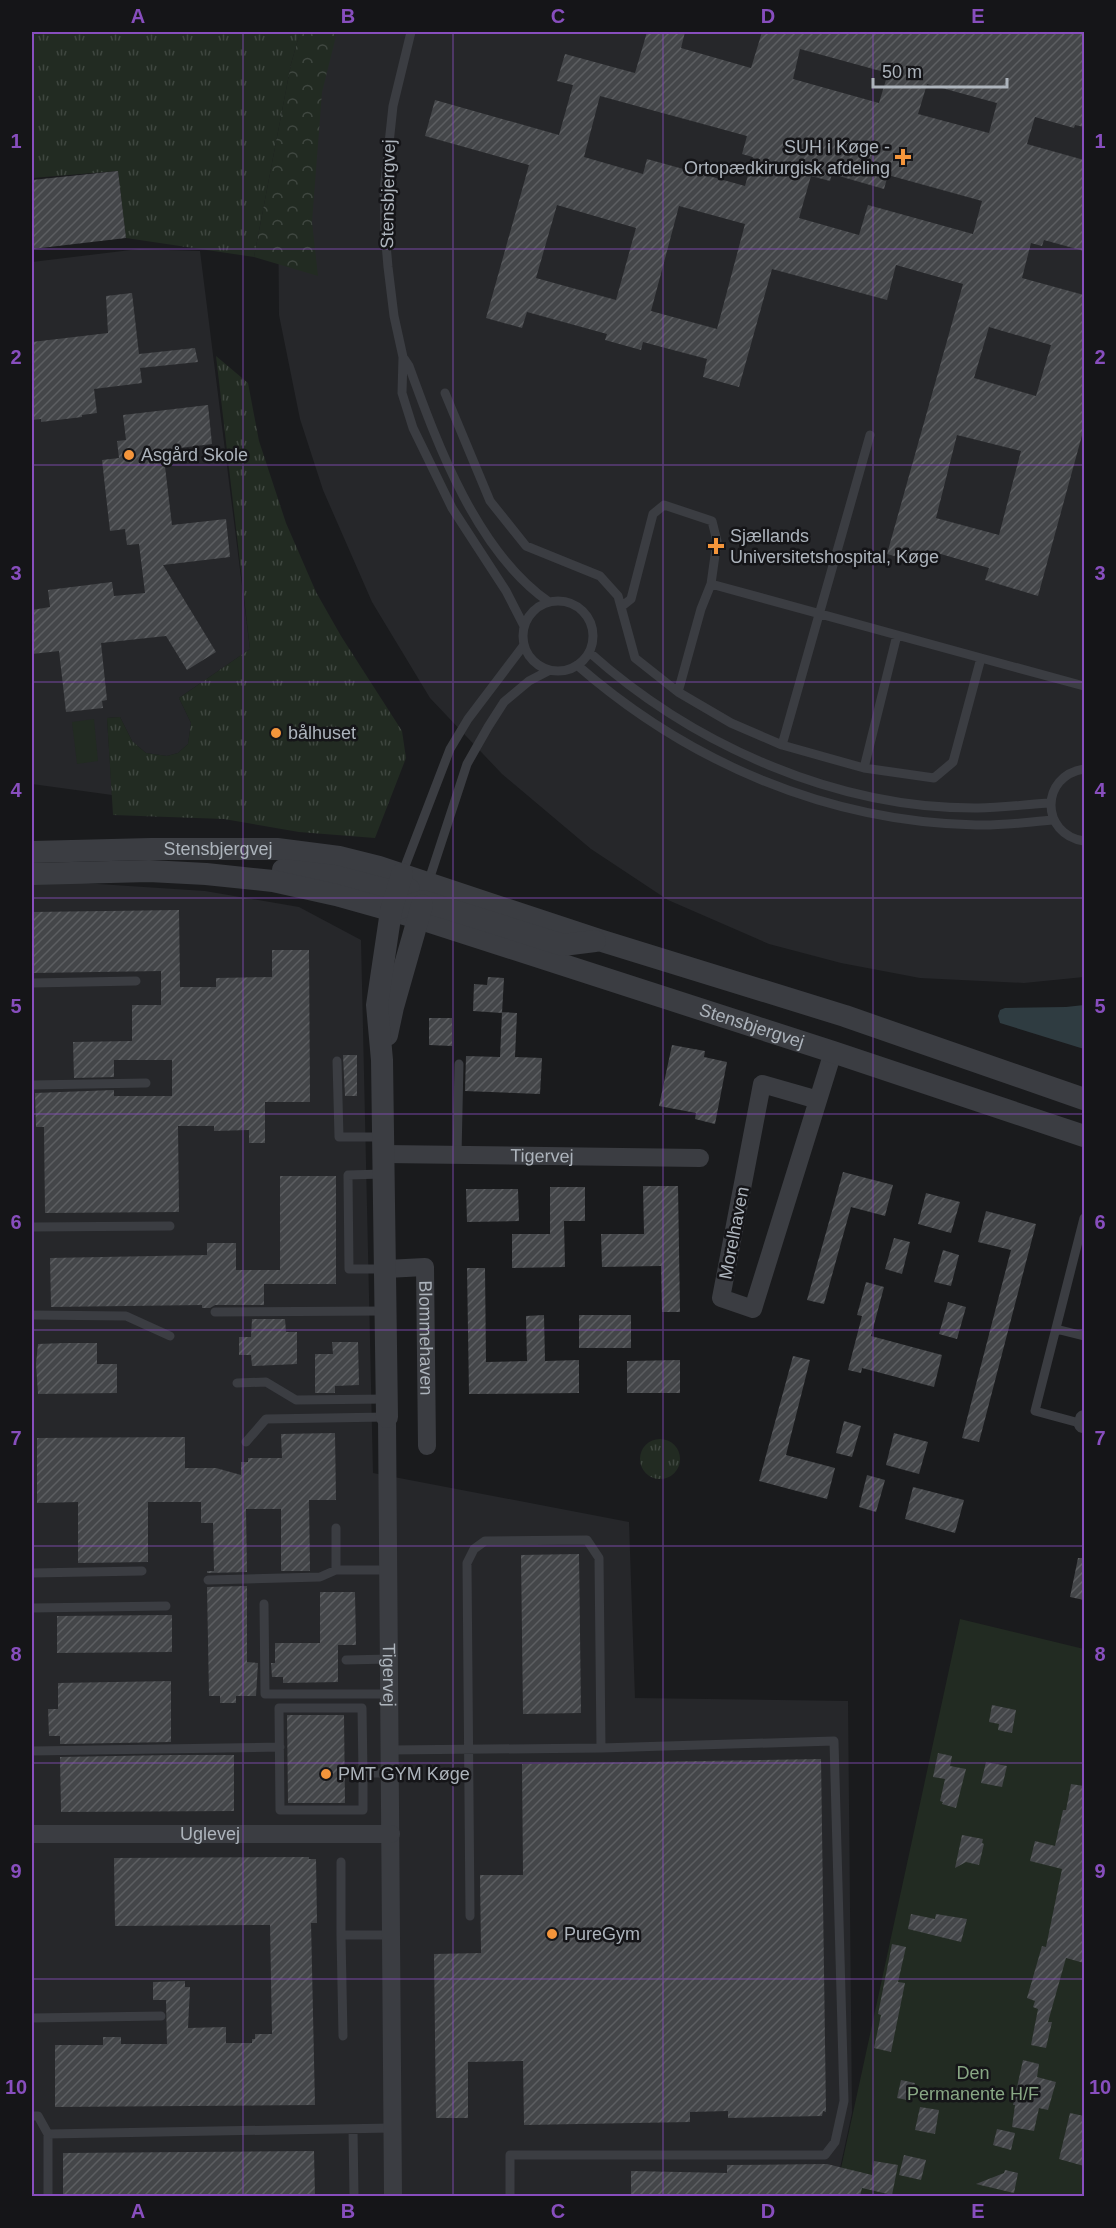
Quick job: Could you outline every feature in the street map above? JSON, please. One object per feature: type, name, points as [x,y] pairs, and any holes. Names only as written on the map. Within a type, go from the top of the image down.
[{"type":"street","name":"Stensbjergvej","points":[[32,852],[277,849],[339,857],[396,892],[833,1052],[1084,1136]]},
{"type":"street","name":"Stensbjergvej","points":[[32,874],[149,871],[273,881],[336,895],[396,892],[423,901],[599,940],[845,1016],[1084,1099]]},
{"type":"street","name":"Tigervej","points":[[393,2196],[386,1269],[382,1060],[377,1005],[396,892]]},
{"type":"street","name":"Tigervej","points":[[382,1060],[393,1007],[423,901]]},
{"type":"street","name":"Morelhaven","points":[[819,1100],[762,1084],[721,1298],[753,1309],[819,1100],[833,1052]]},
{"type":"street","name":"Tigervej","points":[[384,1155],[700,1158]]},
{"type":"street","name":"Blommehaven","points":[[386,1269],[425,1267],[427,1446]]},
{"type":"street","name":"Uglevej","points":[[32,1834],[391,1834]]},
{"type":"lane","name":"Stensbjergvej","points":[[411,32],[393,106],[384,190],[388,267],[394,316],[403,357],[402,393],[413,428],[452,508],[506,591],[524,626]]},
{"type":"lane","name":"Stensbjergvej","points":[[403,357],[409,366],[464,498],[506,562],[530,588],[549,602]]},
{"type":"lane","points":[[445,393],[490,501],[526,546],[600,576],[618,596],[635,658],[678,692],[731,723],[782,745],[864,768],[934,778],[953,762],[981,658]]},
{"type":"lane","points":[[782,745],[870,435]]},
{"type":"lane","points":[[621,607],[631,599],[653,514],[664,505],[712,520],[717,541],[711,584],[701,609],[678,692]]},
{"type":"lane","points":[[711,584],[1084,686]]},
{"type":"lane","points":[[423,901],[467,764],[504,702],[529,681],[550,670],[569,669],[577,665],[589,652],[593,634],[588,617],[575,605],[558,600],[534,610],[524,626],[524,645],[534,661],[550,670]]},
{"type":"lane","points":[[864,768],[897,635]]},
{"type":"lane","points":[[396,892],[450,749],[468,719],[524,645]]},
{"type":"lane","points":[[589,652],[637,692],[706,736],[770,766],[868,795],[938,806],[978,808],[1051,803]]},
{"type":"lane","points":[[577,665],[635,711],[698,751],[754,778],[813,799],[874,814],[936,823],[978,825],[1054,820]]},
{"type":"lane","points":[[1084,769],[1067,775],[1059,782],[1054,790],[1051,803],[1054,820],[1066,834],[1084,841]]},
{"type":"lane","points":[[32,983],[136,981]]},
{"type":"lane","points":[[338,1061],[339,1137],[384,1155]]},
{"type":"lane","points":[[457,1155],[459,1064]]},
{"type":"lane","points":[[32,1085],[146,1083]]},
{"type":"lane","points":[[384,1155],[348,1175],[348,1269],[386,1269]]},
{"type":"lane","points":[[1084,1218],[1035,1411],[1084,1421]]},
{"type":"lane","points":[[32,1227],[170,1226]]},
{"type":"lane","points":[[216,1312],[386,1311]]},
{"type":"lane","points":[[32,1315],[126,1316],[170,1336]]},
{"type":"lane","points":[[1056,1329],[1084,1336]]},
{"type":"lane","points":[[237,1383],[266,1382],[296,1400],[387,1408]]},
{"type":"lane","points":[[246,1442],[266,1419],[387,1408]]},
{"type":"lane","points":[[336,1528],[336,1570]]},
{"type":"lane","points":[[471,1916],[467,1563],[474,1549],[485,1541],[587,1540],[599,1558],[601,1748]]},
{"type":"lane","points":[[208,1580],[320,1578],[336,1570],[389,1570]]},
{"type":"lane","points":[[32,1573],[142,1571]]},
{"type":"lane","points":[[264,1604],[265,1694],[389,1694]]},
{"type":"lane","points":[[32,1608],[166,1606]]},
{"type":"lane","points":[[346,1660],[389,1659]]},
{"type":"lane","points":[[279,1708],[362,1708],[363,1773],[363,1810],[280,1810],[279,1708]]},
{"type":"lane","points":[[391,1750],[601,1748],[834,1741],[844,2101],[836,2142],[825,2155],[510,2155],[510,2196]]},
{"type":"lane","points":[[32,1751],[280,1747]]},
{"type":"lane","points":[[363,1773],[391,1773]]},
{"type":"lane","points":[[341,1862],[343,2036]]},
{"type":"lane","points":[[342,1935],[392,1935]]},
{"type":"lane","points":[[32,2019],[161,2016]]},
{"type":"lane","points":[[32,2116],[38,2116],[48,2134],[48,2196]]},
{"type":"lane","points":[[48,2134],[392,2128]]},
{"type":"lane","points":[[353,2129],[354,2196]]},
{"type":"shaded area","name":"Sjællands Universitetshospital, Køge","points":[[309,32],[1084,32],[1084,977],[1024,983],[920,978],[841,963],[769,944],[668,900],[591,849],[502,774],[430,698],[372,602],[323,490],[300,419],[279,315],[278,196]]},
{"type":"shaded area","name":"Asgård Skole","points":[[139,249],[200,251],[250,649],[179,698],[191,723],[188,744],[178,753],[167,756],[146,753],[132,741],[120,717],[107,718],[112,795],[32,784],[32,262]]},
{"type":"shaded area","points":[[53,881],[205,891],[299,907],[361,940],[373,1473],[629,1522],[635,1698],[848,1701],[852,2113],[834,2196],[32,2196],[32,884]]},
{"type":"shaded area","points":[[1084,1005],[1084,1049],[1000,1023],[998,1016],[1000,1010],[1005,1008]]},
{"type":"green space","points":[[32,32],[300,32],[291,64],[254,257],[126,238],[118,171],[32,178]]},
{"type":"green space","points":[[300,32],[337,32],[322,92],[312,222],[318,276],[254,257],[291,64]]},
{"type":"green space","points":[[216,356],[248,383],[259,441],[286,523],[316,592],[341,636],[402,731],[406,758],[375,838],[299,832],[224,819],[113,815],[107,718],[120,717],[132,741],[146,753],[167,756],[178,753],[188,744],[191,723],[179,698],[250,649]]},
{"type":"green space","points":[[94,719],[98,761],[77,764],[72,722]]},
{"type":"green space","points":[[660,1439],[668,1440],[674,1445],[679,1451],[679,1467],[674,1473],[668,1478],[660,1479],[652,1478],[646,1473],[641,1467],[640,1459],[641,1451],[646,1445],[652,1440]]},
{"type":"green space","name":"Den Permanente H/F","points":[[960,1619],[1084,1649],[1084,2196],[835,2196]]},
{"type":"building","points":[[647,32],[685,32],[681,48],[751,68],[762,32],[1084,32],[1084,127],[1075,125],[1074,128],[1035,117],[1027,144],[1084,160],[1084,251],[1044,240],[1042,246],[1031,243],[1022,278],[1084,295],[1084,428],[1038,596],[985,580],[989,568],[927,550],[924,564],[887,554],[963,284],[896,265],[887,300],[772,269],[739,387],[703,377],[707,359],[643,342],[641,350],[605,340],[607,334],[527,312],[522,328],[486,318],[529,165],[425,136],[435,100],[559,135],[573,85],[557,81],[565,54],[635,73]],"holes":[[[800,49],[888,73],[879,103],[793,79]],[[927,84],[997,103],[989,133],[918,114]],[[600,96],[747,136],[742,154],[753,157],[745,186],[647,159],[643,174],[584,157]],[[832,174],[884,189],[888,175],[982,201],[973,234],[868,205],[859,235],[799,218],[811,176],[830,181]],[[557,205],[636,228],[616,300],[536,278]],[[679,206],[745,224],[717,329],[651,311]],[[989,327],[1051,345],[1036,396],[974,378]],[[957,435],[1021,451],[999,535],[936,518]]]},
{"type":"building","points":[[118,171],[126,238],[32,249],[32,180]]},
{"type":"building","points":[[132,293],[139,354],[195,348],[198,362],[140,368],[142,383],[94,389],[97,413],[41,422],[41,419],[32,420],[32,342],[108,333],[106,296]]},
{"type":"building","points":[[208,405],[212,444],[163,450],[172,525],[226,519],[230,557],[163,565],[216,652],[187,670],[166,636],[101,643],[107,700],[102,701],[103,708],[66,712],[59,651],[32,654],[32,610],[50,607],[48,590],[112,582],[114,596],[145,593],[139,544],[127,545],[125,529],[110,531],[102,460],[119,458],[117,441],[126,440],[123,415]]},
{"type":"building","points":[[179,910],[180,987],[216,987],[216,978],[272,977],[272,950],[309,950],[310,1102],[265,1102],[265,1143],[249,1143],[249,1130],[214,1131],[214,1126],[178,1126],[179,1212],[45,1213],[44,1127],[36,1127],[35,1093],[114,1090],[114,1096],[172,1096],[172,1060],[114,1060],[114,1077],[74,1078],[73,1042],[132,1041],[132,1005],[161,1005],[161,971],[32,973],[32,912]]},
{"type":"building","points":[[488,977],[504,978],[502,1013],[473,1011],[474,984],[487,985]]},
{"type":"building","points":[[502,1012],[517,1013],[515,1057],[542,1058],[540,1094],[465,1091],[466,1056],[500,1057]]},
{"type":"building","points":[[429,1018],[452,1018],[452,1046],[429,1045]]},
{"type":"building","points":[[672,1045],[705,1051],[704,1057],[727,1062],[715,1124],[695,1119],[696,1113],[659,1106]]},
{"type":"building","points":[[343,1055],[357,1055],[357,1096],[345,1096]]},
{"type":"building","points":[[843,1172],[893,1185],[885,1216],[851,1207],[824,1304],[807,1300]]},
{"type":"building","points":[[280,1176],[336,1176],[336,1284],[264,1284],[264,1305],[215,1305],[210,1308],[202,1308],[202,1305],[51,1307],[50,1258],[207,1255],[207,1243],[236,1243],[236,1270],[280,1270]]},
{"type":"building","points":[[643,1186],[678,1186],[680,1312],[662,1312],[661,1266],[602,1267],[601,1234],[644,1234]]},
{"type":"building","points":[[550,1187],[585,1187],[585,1221],[564,1221],[565,1267],[512,1268],[512,1234],[550,1234]]},
{"type":"building","points":[[466,1189],[518,1189],[519,1221],[467,1222]]},
{"type":"building","points":[[926,1193],[960,1202],[951,1233],[918,1224]]},
{"type":"building","points":[[986,1211],[1036,1224],[979,1442],[962,1438],[1011,1250],[978,1242]]},
{"type":"building","points":[[894,1238],[910,1242],[902,1274],[885,1269]]},
{"type":"building","points":[[943,1250],[959,1255],[951,1286],[934,1282]]},
{"type":"building","points":[[467,1268],[485,1268],[486,1362],[527,1361],[526,1316],[544,1315],[545,1361],[579,1360],[579,1393],[469,1394]]},
{"type":"building","points":[[866,1282],[884,1287],[871,1336],[942,1355],[934,1387],[862,1368],[861,1373],[848,1370],[862,1316],[857,1315]]},
{"type":"building","points":[[948,1302],[966,1307],[957,1339],[939,1334]]},
{"type":"building","points":[[579,1315],[631,1315],[631,1348],[579,1348]]},
{"type":"building","points":[[252,1319],[285,1319],[286,1332],[297,1332],[297,1364],[252,1366],[251,1355],[239,1355],[239,1337],[251,1337]]},
{"type":"building","points":[[332,1342],[358,1342],[359,1385],[335,1386],[335,1393],[315,1393],[315,1354],[333,1354]]},
{"type":"building","points":[[97,1343],[97,1364],[117,1364],[117,1393],[38,1394],[36,1364],[38,1344]]},
{"type":"building","points":[[793,1356],[810,1360],[786,1455],[835,1468],[827,1499],[759,1481]]},
{"type":"building","points":[[680,1360],[680,1393],[627,1393],[627,1361]]},
{"type":"building","points":[[844,1421],[861,1426],[852,1457],[836,1453]]},
{"type":"building","points":[[335,1433],[336,1500],[309,1500],[310,1571],[281,1571],[281,1509],[246,1509],[247,1572],[207,1573],[207,1571],[214,1571],[213,1523],[201,1523],[201,1502],[148,1502],[148,1562],[78,1563],[78,1502],[37,1503],[37,1438],[185,1437],[185,1468],[216,1468],[241,1475],[241,1462],[248,1462],[248,1458],[282,1458],[281,1434]]},
{"type":"building","points":[[894,1433],[928,1442],[919,1474],[886,1465]]},
{"type":"building","points":[[867,1475],[885,1480],[876,1512],[859,1507]]},
{"type":"building","points":[[913,1487],[964,1500],[955,1533],[905,1519]]},
{"type":"building","points":[[579,1554],[581,1713],[523,1714],[521,1555]]},
{"type":"building","points":[[1078,1558],[1084,1558],[1084,1600],[1070,1597]]},
{"type":"building","points":[[247,1586],[247,1662],[258,1663],[256,1696],[236,1696],[236,1703],[220,1703],[220,1696],[209,1696],[207,1587]]},
{"type":"building","points":[[320,1592],[355,1592],[356,1645],[338,1645],[338,1682],[283,1683],[283,1677],[272,1677],[271,1663],[275,1663],[275,1643],[320,1643]]},
{"type":"building","points":[[172,1615],[172,1652],[57,1653],[57,1616]]},
{"type":"building","points":[[171,1681],[171,1742],[60,1744],[60,1736],[49,1736],[48,1709],[58,1709],[58,1683]]},
{"type":"building","points":[[992,1705],[1016,1710],[1012,1733],[998,1730],[999,1724],[989,1722]]},
{"type":"building","points":[[287,1715],[344,1715],[345,1803],[288,1803]]},
{"type":"building","points":[[938,1753],[952,1756],[950,1766],[966,1769],[956,1808],[942,1804],[943,1802],[940,1801],[945,1779],[933,1777]]},
{"type":"building","points":[[234,1755],[234,1811],[61,1812],[60,1757]]},
{"type":"building","points":[[821,1759],[826,2112],[823,2111],[822,2116],[728,2118],[728,2111],[690,2112],[690,2122],[524,2125],[523,2061],[468,2062],[468,2118],[436,2118],[434,1954],[481,1953],[480,1875],[523,1875],[522,1764]]},
{"type":"building","points":[[986,1762],[1007,1766],[1002,1787],[981,1783]]},
{"type":"building","points":[[1071,1784],[1084,1786],[1084,1963],[1066,1958],[1048,2022],[1052,2022],[1046,2048],[1031,2045],[1038,2009],[1033,2007],[1035,2001],[1027,1998],[1042,1946],[1046,1947],[1062,1869],[1030,1861],[1035,1841],[1055,1846]]},
{"type":"building","points":[[962,1835],[983,1839],[979,1865],[966,1862],[955,1868]]},
{"type":"building","points":[[309,1857],[309,1859],[316,1859],[317,1923],[311,1923],[315,2105],[55,2107],[55,2045],[103,2045],[103,2037],[121,2037],[121,2044],[167,2044],[166,2000],[153,2000],[153,1982],[185,1981],[185,1987],[190,1987],[188,2028],[226,2027],[226,2043],[252,2043],[255,2034],[272,2034],[270,1925],[115,1926],[114,1858]]},
{"type":"building","points":[[911,1914],[935,1919],[936,1914],[967,1919],[961,1942],[908,1929]]},
{"type":"building","points":[[892,1944],[906,1947],[898,1982],[905,1983],[891,2052],[874,2048],[881,2015],[878,2014]]},
{"type":"building","points":[[1023,2060],[1039,2064],[1037,2077],[1056,2082],[1048,2110],[1039,2108],[1034,2131],[1012,2127],[1015,2105],[1013,2105]]},
{"type":"building","points":[[901,2080],[915,2083],[912,2101],[897,2098]]},
{"type":"building","points":[[920,2107],[939,2110],[935,2134],[915,2130]]},
{"type":"building","points":[[1070,2113],[1084,2116],[1084,2166],[1059,2159]]},
{"type":"building","points":[[997,2129],[1015,2133],[1011,2150],[993,2145]]},
{"type":"building","points":[[314,2151],[315,2196],[63,2196],[63,2153]]},
{"type":"building","points":[[904,2155],[926,2160],[921,2180],[899,2175]]},
{"type":"building","points":[[874,2161],[898,2165],[892,2195],[862,2188],[860,2196],[631,2196],[631,2171],[727,2173],[727,2165],[827,2164],[872,2175]]},
{"type":"building","points":[[1005,2170],[1018,2173],[1014,2193],[976,2184],[1004,2173]]},
{"type":"place","name":"SUH i Køge - Ortopædkirurgisk afdeling","points":[[903,157]]},
{"type":"place","name":"Asgård Skole","points":[[129,455]]},
{"type":"place","name":"Sjællands Universitetshospital, Køge","points":[[716,546]]},
{"type":"place","name":"bålhuset","points":[[276,733]]},
{"type":"place","name":"PMT GYM Køge","points":[[326,1774]]},
{"type":"place","name":"PureGym","points":[[552,1934]]}]
